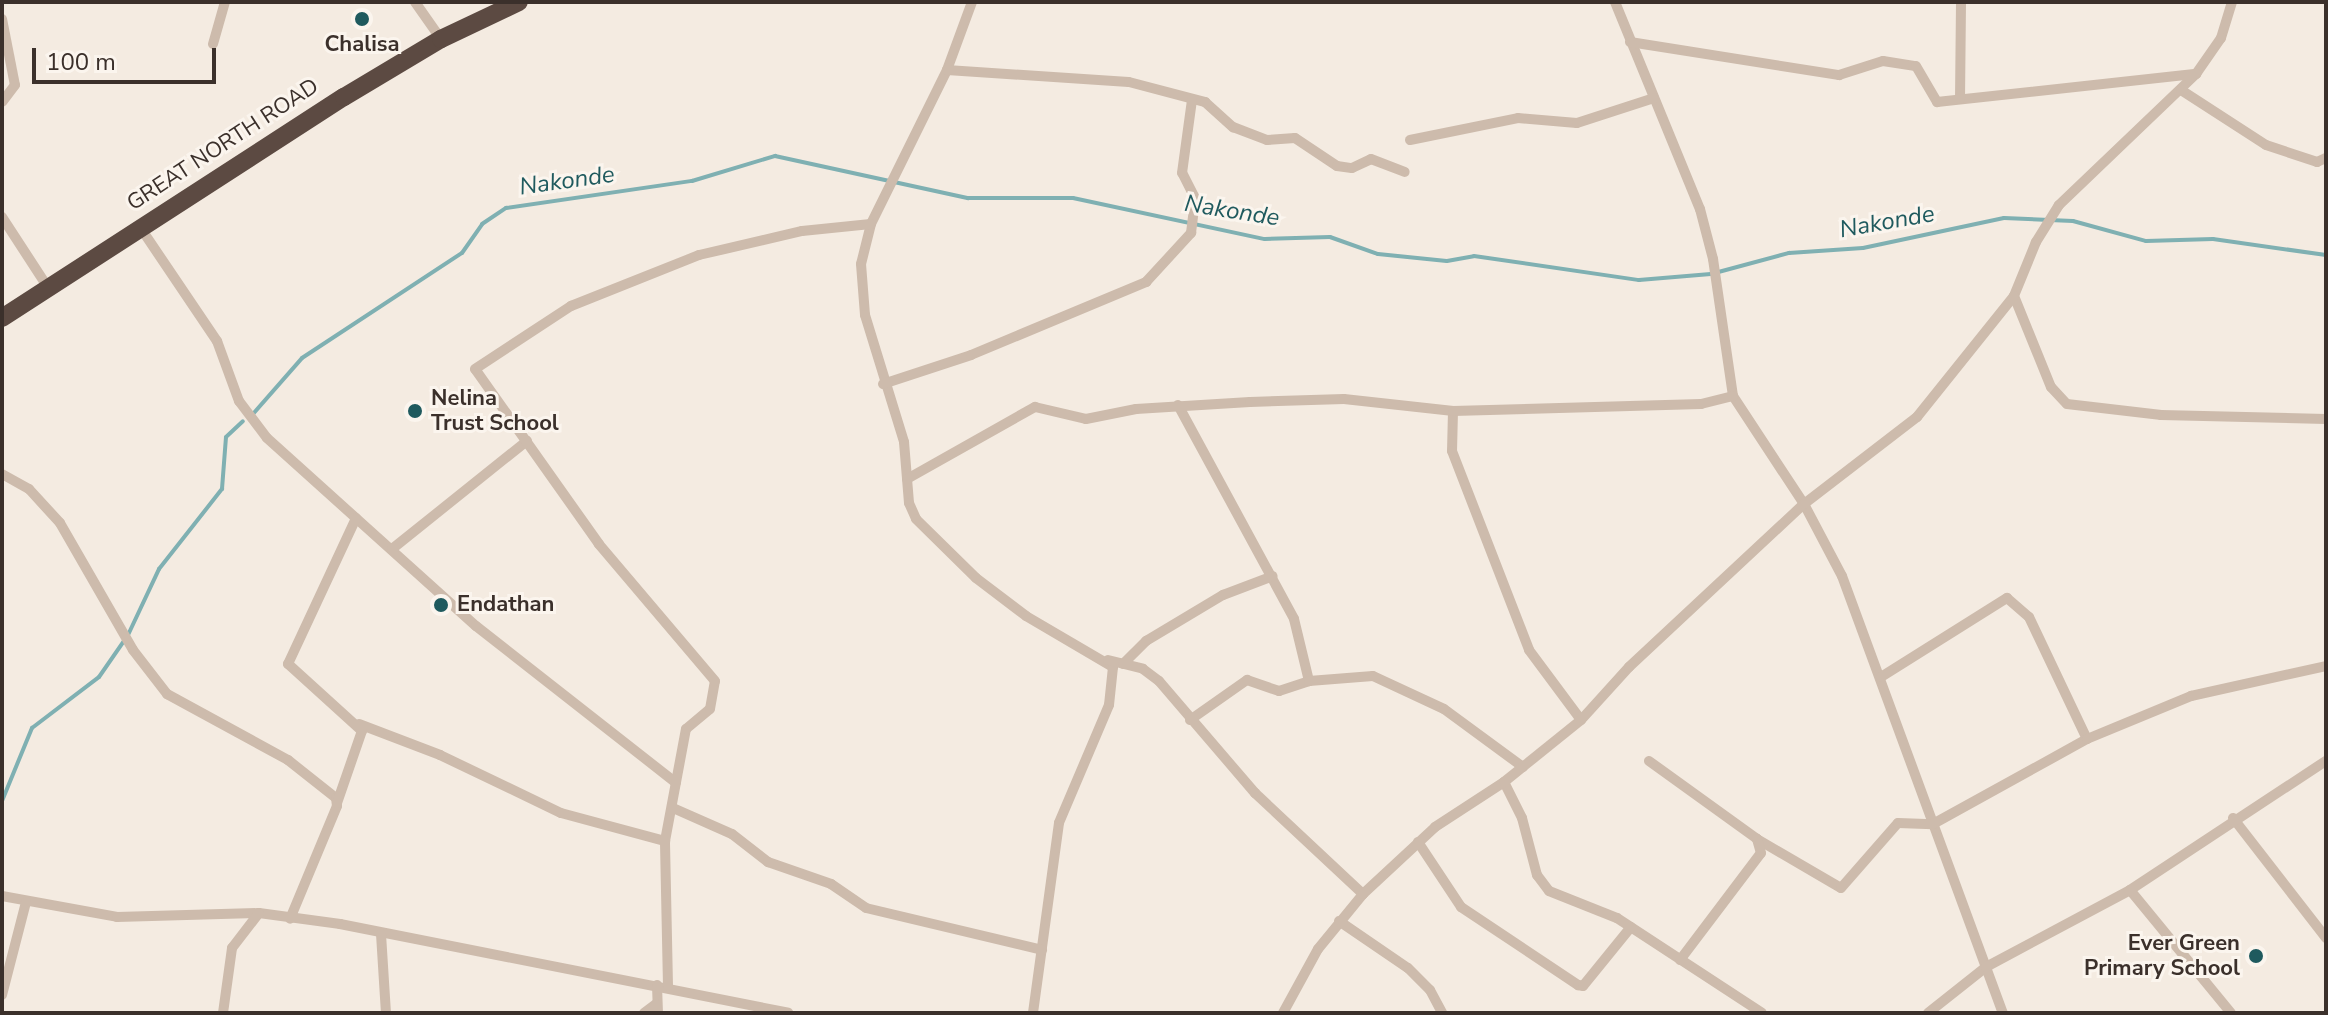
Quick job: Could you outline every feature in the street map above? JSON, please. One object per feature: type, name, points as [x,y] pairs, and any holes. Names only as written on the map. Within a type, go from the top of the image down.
[{"type":"highway","name":"GREAT NORTH ROAD","points":[[2,318],[47,286],[441,39],[519,2]]},
{"type":"street","points":[[213,44],[225,2]]},
{"type":"street","points":[[415,2],[441,39]]},
{"type":"street","points":[[972,2],[947,70],[871,224],[861,264],[865,315],[883,384],[904,442],[907,479],[916,519],[957,562],[1026,616],[1108,660],[1152,675],[1255,793],[1363,894]]},
{"type":"street","points":[[1615,2],[1700,209],[1713,259],[1729,351],[1733,396],[1804,504],[1842,576],[1881,677],[1955,893],[2003,1013]]},
{"type":"street","points":[[1960,99],[1961,2]]},
{"type":"street","points":[[1283,1013],[1339,921],[1418,842],[1504,782],[1581,720],[1629,667],[1804,504],[1917,417],[2014,296],[2036,242],[2059,205],[2196,74],[2221,38],[2232,2]]},
{"type":"street","points":[[2,19],[15,85],[2,102]]},
{"type":"street","points":[[1630,42],[1839,75],[1883,61],[1916,66],[1926,77],[1932,100],[2196,74]]},
{"type":"street","points":[[947,70],[1129,82],[1210,105],[1233,127],[1267,140],[1295,138],[1337,166],[1352,168],[1371,159],[1405,172]]},
{"type":"street","points":[[2181,90],[2266,145],[2317,162],[2326,158]]},
{"type":"street","points":[[1410,140],[1518,118],[1577,123],[1654,98]]},
{"type":"street","points":[[883,384],[971,355],[1149,280],[1191,233],[1195,198],[1182,173],[1192,100]]},
{"type":"street","points":[[2,217],[47,286]]},
{"type":"street","points":[[644,1013],[657,1008],[662,986],[665,841],[686,729],[710,709],[716,685],[712,675],[599,544],[475,372],[501,349],[571,306],[699,255],[802,231],[871,224]]},
{"type":"street","points":[[140,227],[221,348],[248,416],[476,626],[676,783]]},
{"type":"street","points":[[2014,296],[2051,387],[2067,404],[2161,415],[2326,419]]},
{"type":"street","points":[[907,479],[1031,408],[1086,419],[1178,405],[1344,399],[1453,411],[1701,404],[1733,396]]},
{"type":"street","points":[[1178,405],[1273,576],[1297,627],[1309,681]]},
{"type":"street","points":[[1453,411],[1452,451],[1529,650],[1581,720]]},
{"type":"street","points":[[392,549],[527,441]]},
{"type":"street","points":[[2,474],[29,489],[60,523],[133,650],[167,694],[288,760],[337,803]]},
{"type":"street","points":[[356,518],[288,664],[359,724],[440,755],[561,813],[665,841]]},
{"type":"street","points":[[1123,664],[1146,641],[1223,595],[1273,576]]},
{"type":"street","points":[[1881,677],[2007,598],[2029,617],[2087,739]]},
{"type":"street","points":[[1033,1013],[1059,823],[1109,705],[1115,683],[1108,660]]},
{"type":"street","points":[[1649,761],[1757,839],[1841,888],[1898,823],[1933,824],[2087,739],[2191,696],[2326,666]]},
{"type":"street","points":[[1190,720],[1242,682],[1279,691],[1309,681],[1380,678],[1444,709],[1523,767]]},
{"type":"street","points":[[290,919],[363,739],[359,724]]},
{"type":"street","points":[[1928,1013],[1986,967],[2130,890],[2233,818],[2326,761]]},
{"type":"street","points":[[1504,782],[1522,818],[1544,886],[1554,895],[1603,911],[1762,1013]]},
{"type":"street","points":[[673,808],[732,834],[768,862],[831,884],[866,908],[1042,950]]},
{"type":"street","points":[[2233,818],[2326,938]]},
{"type":"street","points":[[1680,960],[1761,853],[1757,839]]},
{"type":"street","points":[[1418,842],[1461,907],[1578,985],[1583,986],[1631,927]]},
{"type":"street","points":[[2130,890],[2231,1013]]},
{"type":"street","points":[[2,896],[117,917],[259,913],[662,986],[788,1013]]},
{"type":"street","points":[[2,995],[26,902]]},
{"type":"street","points":[[223,1013],[232,948],[259,913]]},
{"type":"street","points":[[1339,921],[1408,968],[1430,990],[1442,1013]]},
{"type":"street","points":[[381,934],[386,1013]]},
{"type":"waterway","name":"Nakonde","points":[[253,414],[302,358],[462,253],[482,224],[506,208],[692,181],[775,156],[968,198],[1073,198],[1265,239],[1330,237],[1378,254],[1447,261],[1474,256],[1639,280],[1711,274],[1789,253],[1863,248],[2004,218],[2073,221],[2146,241],[2213,239],[2326,255]]},
{"type":"waterway","name":"Nakonde","points":[[2,801],[32,728],[99,677],[128,635],[159,569],[222,489],[226,437],[243,421]]},
{"type":"place","name":"Chalisa","points":[[362,19]]},
{"type":"place","name":"Nelina Trust School","points":[[415,411]]},
{"type":"place","name":"Endathan","points":[[441,605]]},
{"type":"place","name":"Ever Green Primary School","points":[[2256,956]]}]
